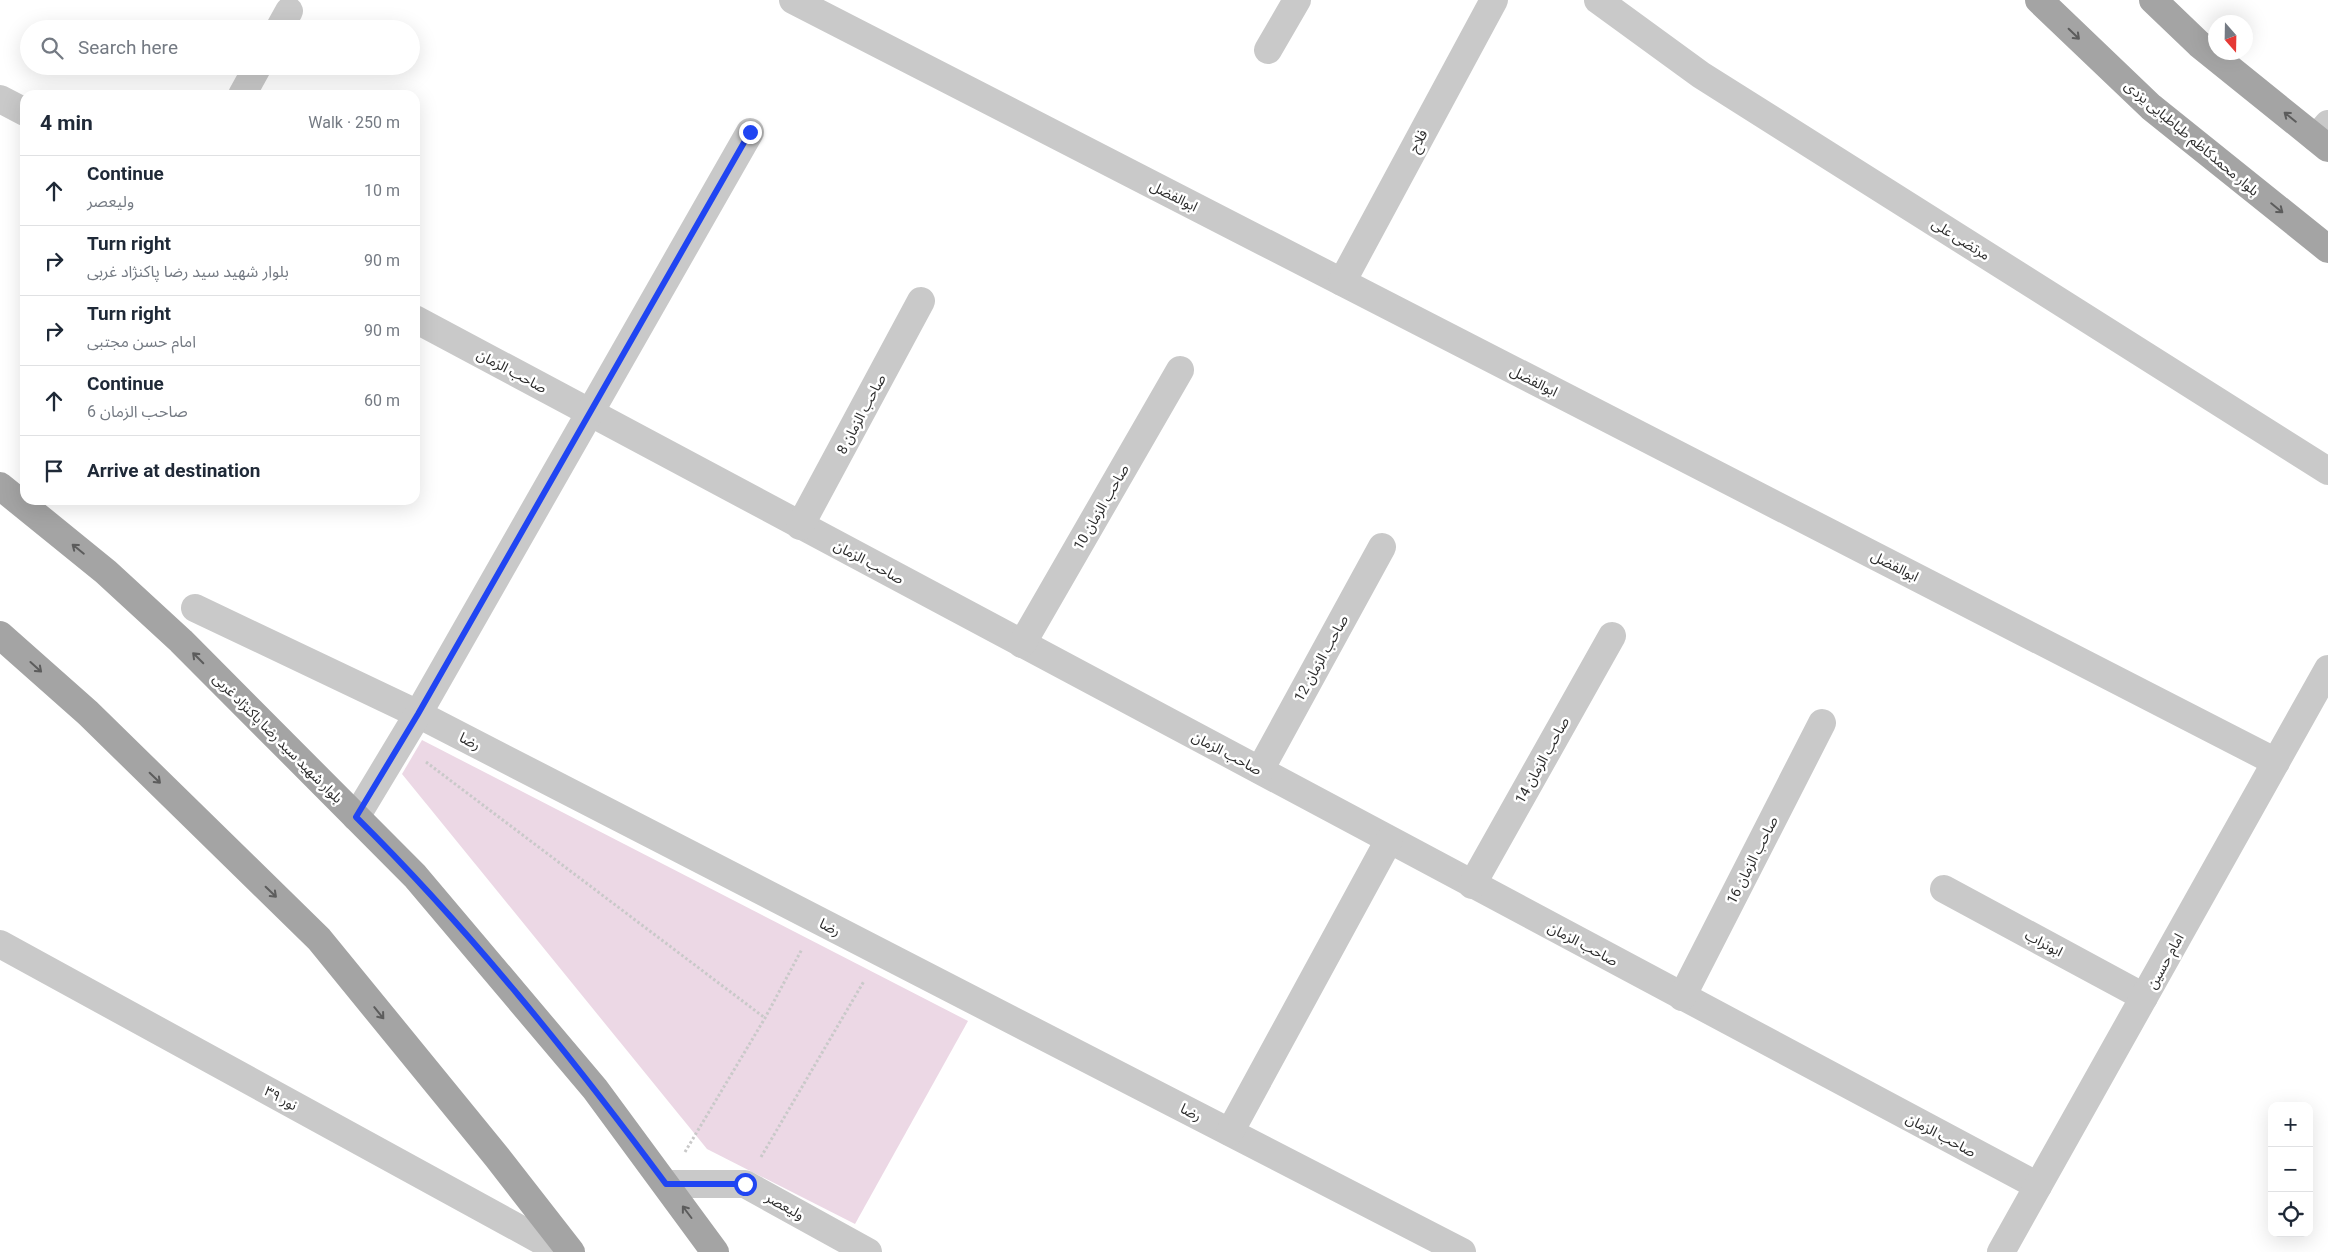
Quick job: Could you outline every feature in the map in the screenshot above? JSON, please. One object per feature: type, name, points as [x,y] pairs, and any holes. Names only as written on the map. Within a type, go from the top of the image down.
[{"type":"main road","name":"بلوار محمدکاظم طباطبایی یزدی","points":[[2039,0],[2151,107],[2328,249]]},
{"type":"main road","points":[[2153,0],[2199,44],[2324,137]]},
{"type":"main road","name":"بلوار شهید سید رضا پاکنژاد غربی","points":[[0,486],[20,502]]},
{"type":"main road","name":"بلوار شهید سید رضا پاکنژاد غربی","points":[[23,505],[106,572],[181,641],[416,876],[589,1081],[715,1252]]},
{"type":"main road","points":[[0,635],[88,713],[319,939],[497,1156],[571,1252]]},
{"type":"street","name":"ابوالفضل","points":[[793,0],[2276,762]]},
{"type":"street","points":[[1268,50],[1297,0]]},
{"type":"street","name":"فلاح","points":[[1342,282],[1494,0]]},
{"type":"street","name":"مرتضی علی","points":[[1598,0],[1701,75],[2328,471]]},
{"type":"street","points":[[245,90],[253,75]]},
{"type":"street","points":[[0,99],[20,109]]},
{"type":"street","points":[[356,817],[418,714],[750,132]]},
{"type":"street","name":"صاحب الزمان 8","points":[[800,526],[921,302]]},
{"type":"street","name":"صاحب الزمان","points":[[420,323],[2038,1186]]},
{"type":"street","name":"صاحب الزمان 10","points":[[1022,644],[1180,370]]},
{"type":"street","name":"صاحب الزمان 12","points":[[1260,770],[1382,547]]},
{"type":"street","name":"رضا","points":[[195,608],[418,714],[1462,1252]]},
{"type":"street","name":"صاحب الزمان 14","points":[[1472,885],[1612,636]]},
{"type":"street","name":"امام حسین","points":[[2001,1252],[2328,669]]},
{"type":"street","name":"صاحب الزمان 16","points":[[1682,997],[1822,723]]},
{"type":"street","points":[[1230,1132],[1389,840]]},
{"type":"street","name":"ابوتراب","points":[[1944,889],[2144,998]]},
{"type":"street","name":"نور ۳۹","points":[[0,944],[562,1252]]},
{"type":"street","name":"ولیعصر","points":[[666,1184],[745,1184],[868,1252]]},
{"type":"path","points":[[401,743],[765,1018]]},
{"type":"path","points":[[666,1184],[765,1018],[818,920]]},
{"type":"path","points":[[745,1184],[881,953]]},
{"type":"shaded area","points":[[422,740],[968,1021],[855,1224],[707,1149],[402,774]]},
{"type":"route","points":[[745,1184],[666,1184],[595,1088],[416,876],[356,817],[418,714],[750,132]]}]
